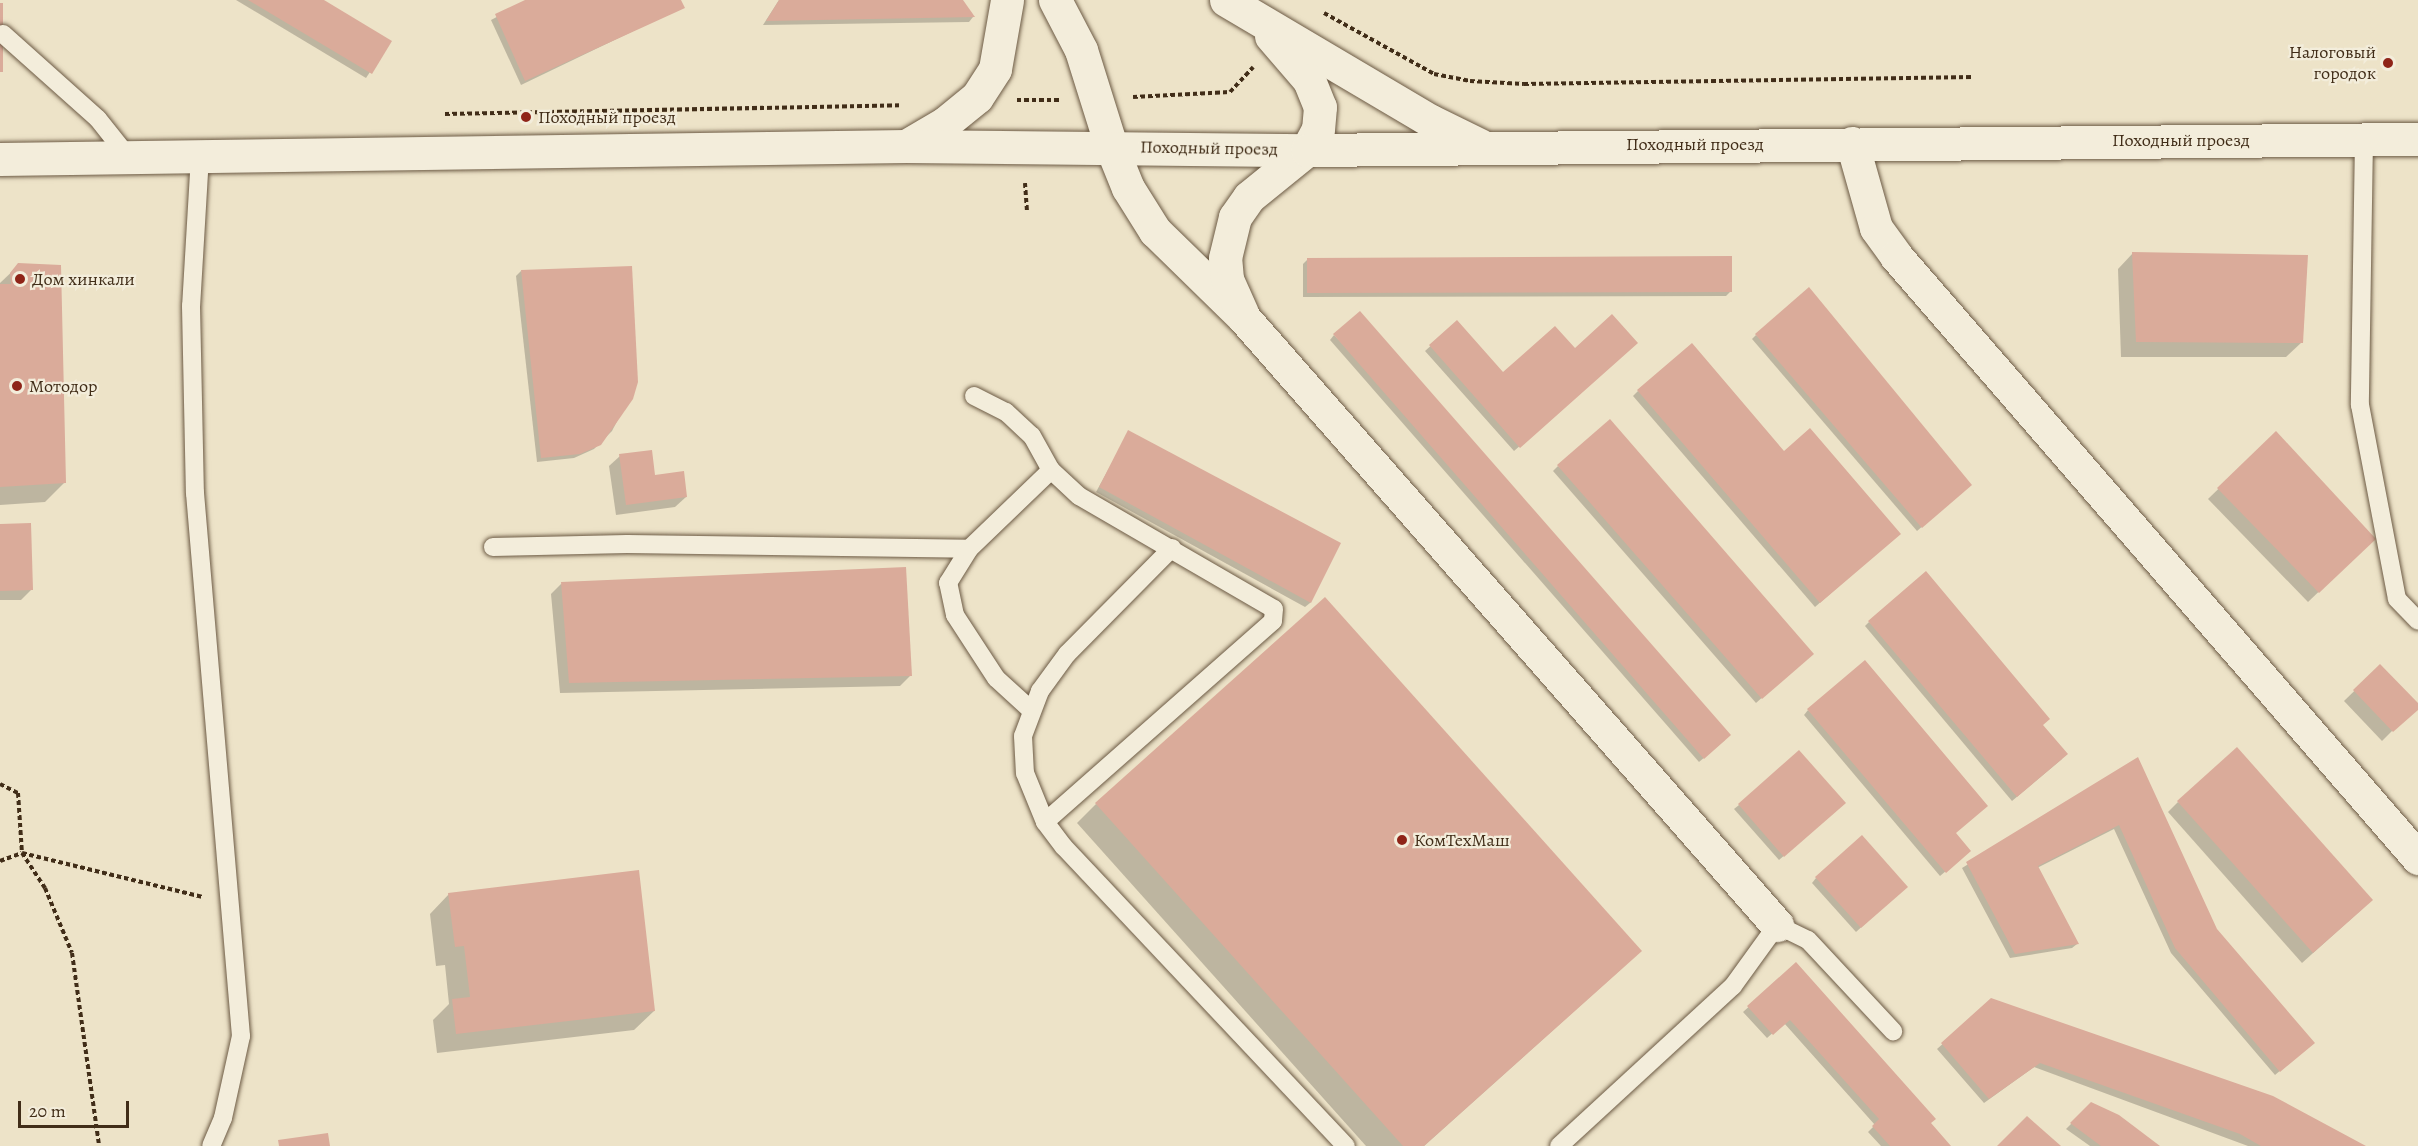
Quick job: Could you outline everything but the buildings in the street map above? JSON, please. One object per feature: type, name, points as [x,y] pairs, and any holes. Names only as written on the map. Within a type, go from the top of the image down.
[{"type":"street","points":[[906,146],[945,123],[977,97],[995,69],[1007,0]]},
{"type":"street","points":[[1055,0],[1081,50],[1111,146],[1128,189],[1155,231],[1244,318],[1777,925]]},
{"type":"street","points":[[1236,6],[1480,146]]},
{"type":"street","points":[[1236,6],[1309,80],[1320,107],[1318,129],[1307,150],[1250,197],[1235,217],[1226,258],[1227,279],[1244,318]]},
{"type":"street","name":"Походный проезд","points":[[0,159],[906,146],[1111,146],[1307,150],[1480,146],[2418,139]]},
{"type":"street","points":[[1852,143],[1876,228],[1896,256],[2418,858]]},
{"type":"lane","points":[[3,34],[98,119],[129,158]]},
{"type":"lane","points":[[2364,139],[2360,405],[2397,599],[2418,621]]},
{"type":"lane","points":[[200,156],[191,306],[195,492],[241,1036],[223,1118],[211,1146]]},
{"type":"lane","points":[[974,396],[1006,412],[1032,436],[1051,470],[1079,496],[1274,609],[1273,621],[1045,822]]},
{"type":"lane","points":[[1031,710],[996,678],[955,615],[948,583],[969,549],[1051,470]]},
{"type":"lane","points":[[493,547],[627,544],[969,549]]},
{"type":"lane","points":[[1172,548],[1067,654],[1031,710],[1023,736],[1025,773],[1045,822],[1064,847],[1347,1146]]},
{"type":"lane","points":[[1559,1146],[1734,986],[1777,925],[1808,940],[1893,1031]]},
{"type":"path","points":[[1321,11],[1434,74],[1470,81],[1524,84],[1973,77]]},
{"type":"path","points":[[977,97],[1021,101],[1230,92],[1256,64]]},
{"type":"path","points":[[1021,101],[1022,112]]},
{"type":"path","points":[[432,114],[904,105]]},
{"type":"path","points":[[1025,174],[1027,212]]},
{"type":"path","points":[[0,784],[18,793],[22,853],[45,888],[72,953],[99,1146]]},
{"type":"path","points":[[0,861],[22,853],[228,903]]},
{"type":"place","name":"Налоговый городок","points":[[2388,63]]},
{"type":"place","name":"Походный проезд","points":[[526,117]]},
{"type":"place","name":"Дом хинкали","points":[[20,279]]},
{"type":"place","name":"Мотодор","points":[[17,386]]},
{"type":"place","name":"КомТехМаш","points":[[1402,840]]}]
